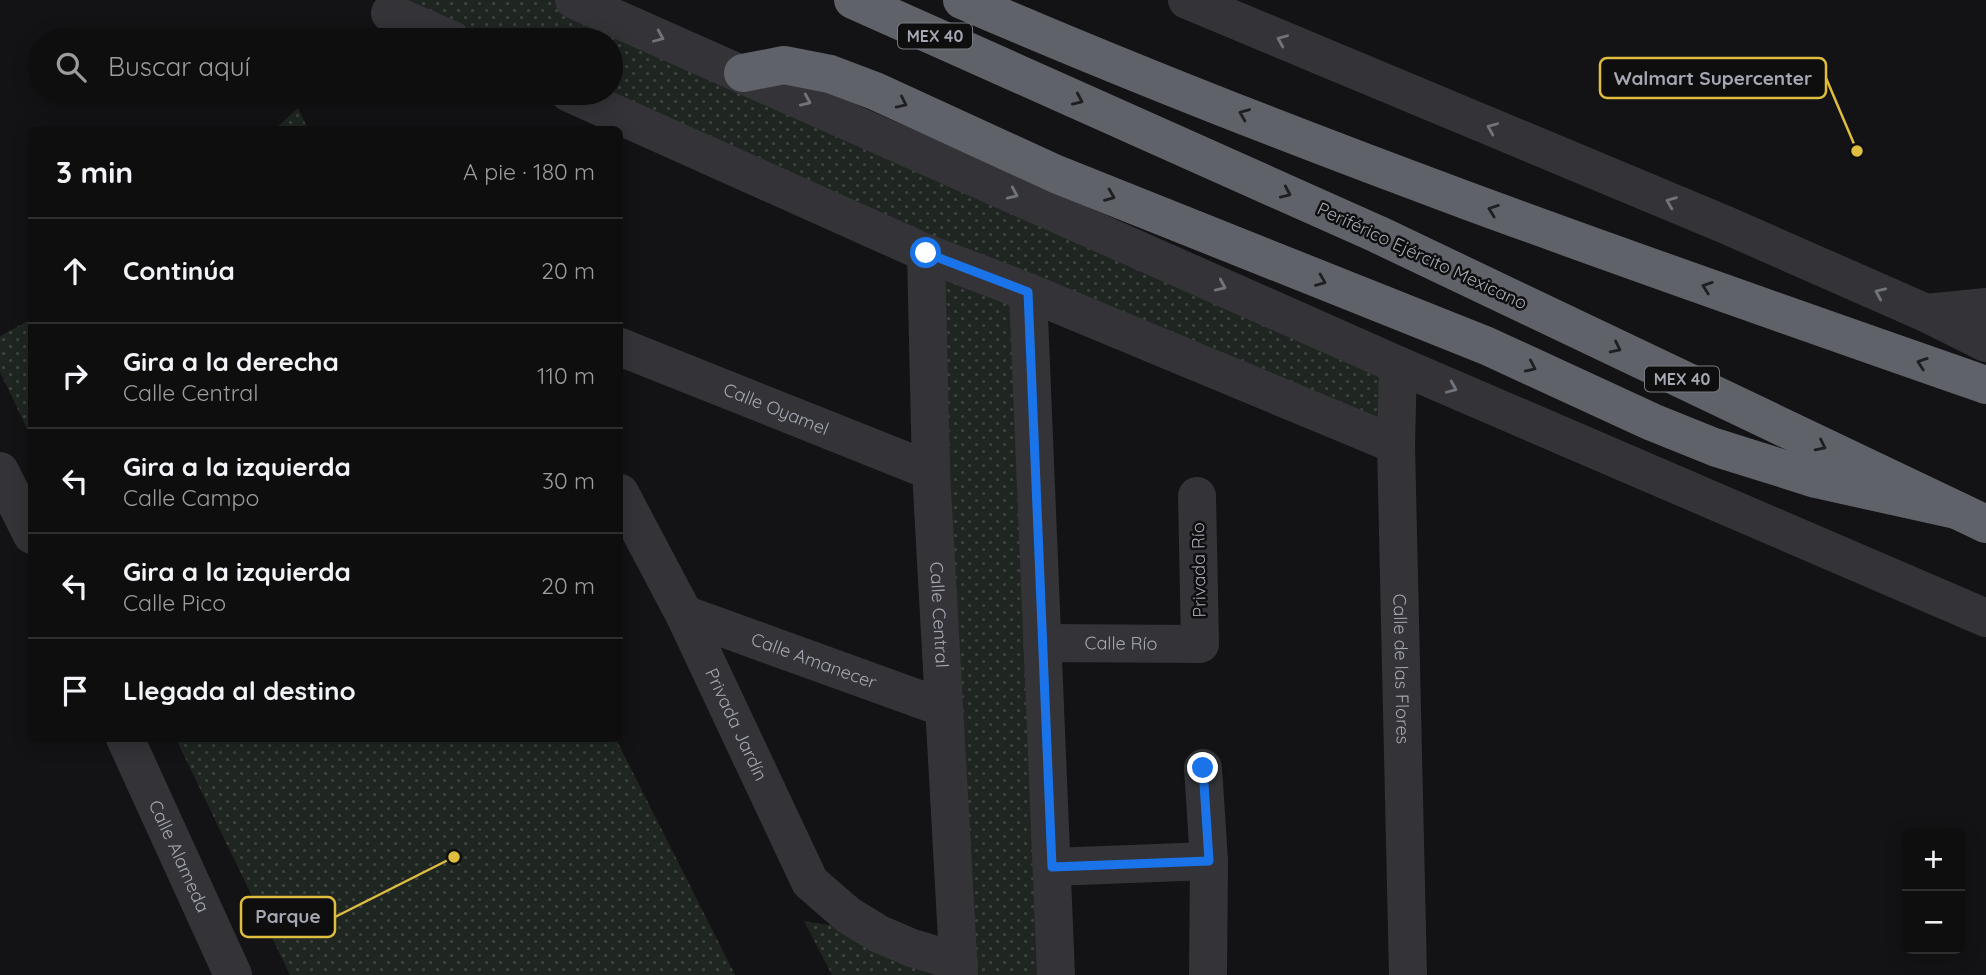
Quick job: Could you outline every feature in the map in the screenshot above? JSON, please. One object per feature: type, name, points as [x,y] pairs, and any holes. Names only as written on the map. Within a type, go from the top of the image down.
[{"type":"highway","name":"Periférico Ejército Mexicano","points":[[853,0],[1377,234],[1971,517]]},
{"type":"highway","name":"MEX 40","points":[[962,0],[1411,180],[1986,386]]},
{"type":"highway","points":[[743,73],[784,65],[830,74],[875,91],[1056,174],[1487,346],[1652,422],[1714,447],[1816,479],[1971,517]]},
{"type":"street","points":[[574,0],[1398,365],[1986,618]]},
{"type":"street","points":[[1186,0],[1726,225],[1926,313],[1986,343]]},
{"type":"street","points":[[390,13],[424,28]]},
{"type":"street","points":[[596,105],[926,253],[1028,292],[1396,445]]},
{"type":"street","name":"Calle Central","points":[[926,253],[931,471],[959,968]]},
{"type":"street","points":[[1028,292],[1056,975]]},
{"type":"street","points":[[1926,313],[1986,307]]},
{"type":"street","name":"Calle Oyamel","points":[[623,348],[931,471]]},
{"type":"street","name":"Calle de las Flores","points":[[1398,365],[1396,445],[1408,975]]},
{"type":"street","points":[[0,471],[28,527]]},
{"type":"street","name":"Privada Río","points":[[1197,496],[1200,644]]},
{"type":"street","name":"Privada Jardín","points":[[623,499],[684,614],[810,882],[848,915],[879,934],[959,968]]},
{"type":"street","name":"Calle Amanecer","points":[[684,614],[944,708]]},
{"type":"street","name":"Calle Río","points":[[1042,642],[1200,644]]},
{"type":"street","name":"Calle Alameda","points":[[127,742],[233,975]]},
{"type":"street","points":[[1203,768],[1209,861],[1208,975]]},
{"type":"street","points":[[1052,867],[1209,861]]},
{"type":"shaded area","points":[[375,0],[559,0],[622,28],[437,28]]},
{"type":"shaded area","points":[[623,29],[1382,367],[1381,422],[926,252],[623,99]]},
{"type":"shaded area","points":[[298,108],[307,126],[278,126]]},
{"type":"shaded area","points":[[928,257],[1026,293],[1050,975],[965,975]]},
{"type":"shaded area","points":[[28,321],[28,431],[0,372],[0,336]]},
{"type":"shaded area","points":[[177,742],[618,742],[735,975],[290,975]]},
{"type":"shaded area","points":[[804,921],[853,929],[946,975],[832,975]]},
{"type":"place","name":"Walmart Supercenter","points":[[1857,151]]},
{"type":"place","name":"Parque","points":[[454,857]]},
{"type":"route","points":[[926,253],[1028,292],[1052,867],[1209,861],[1203,768]]}]
